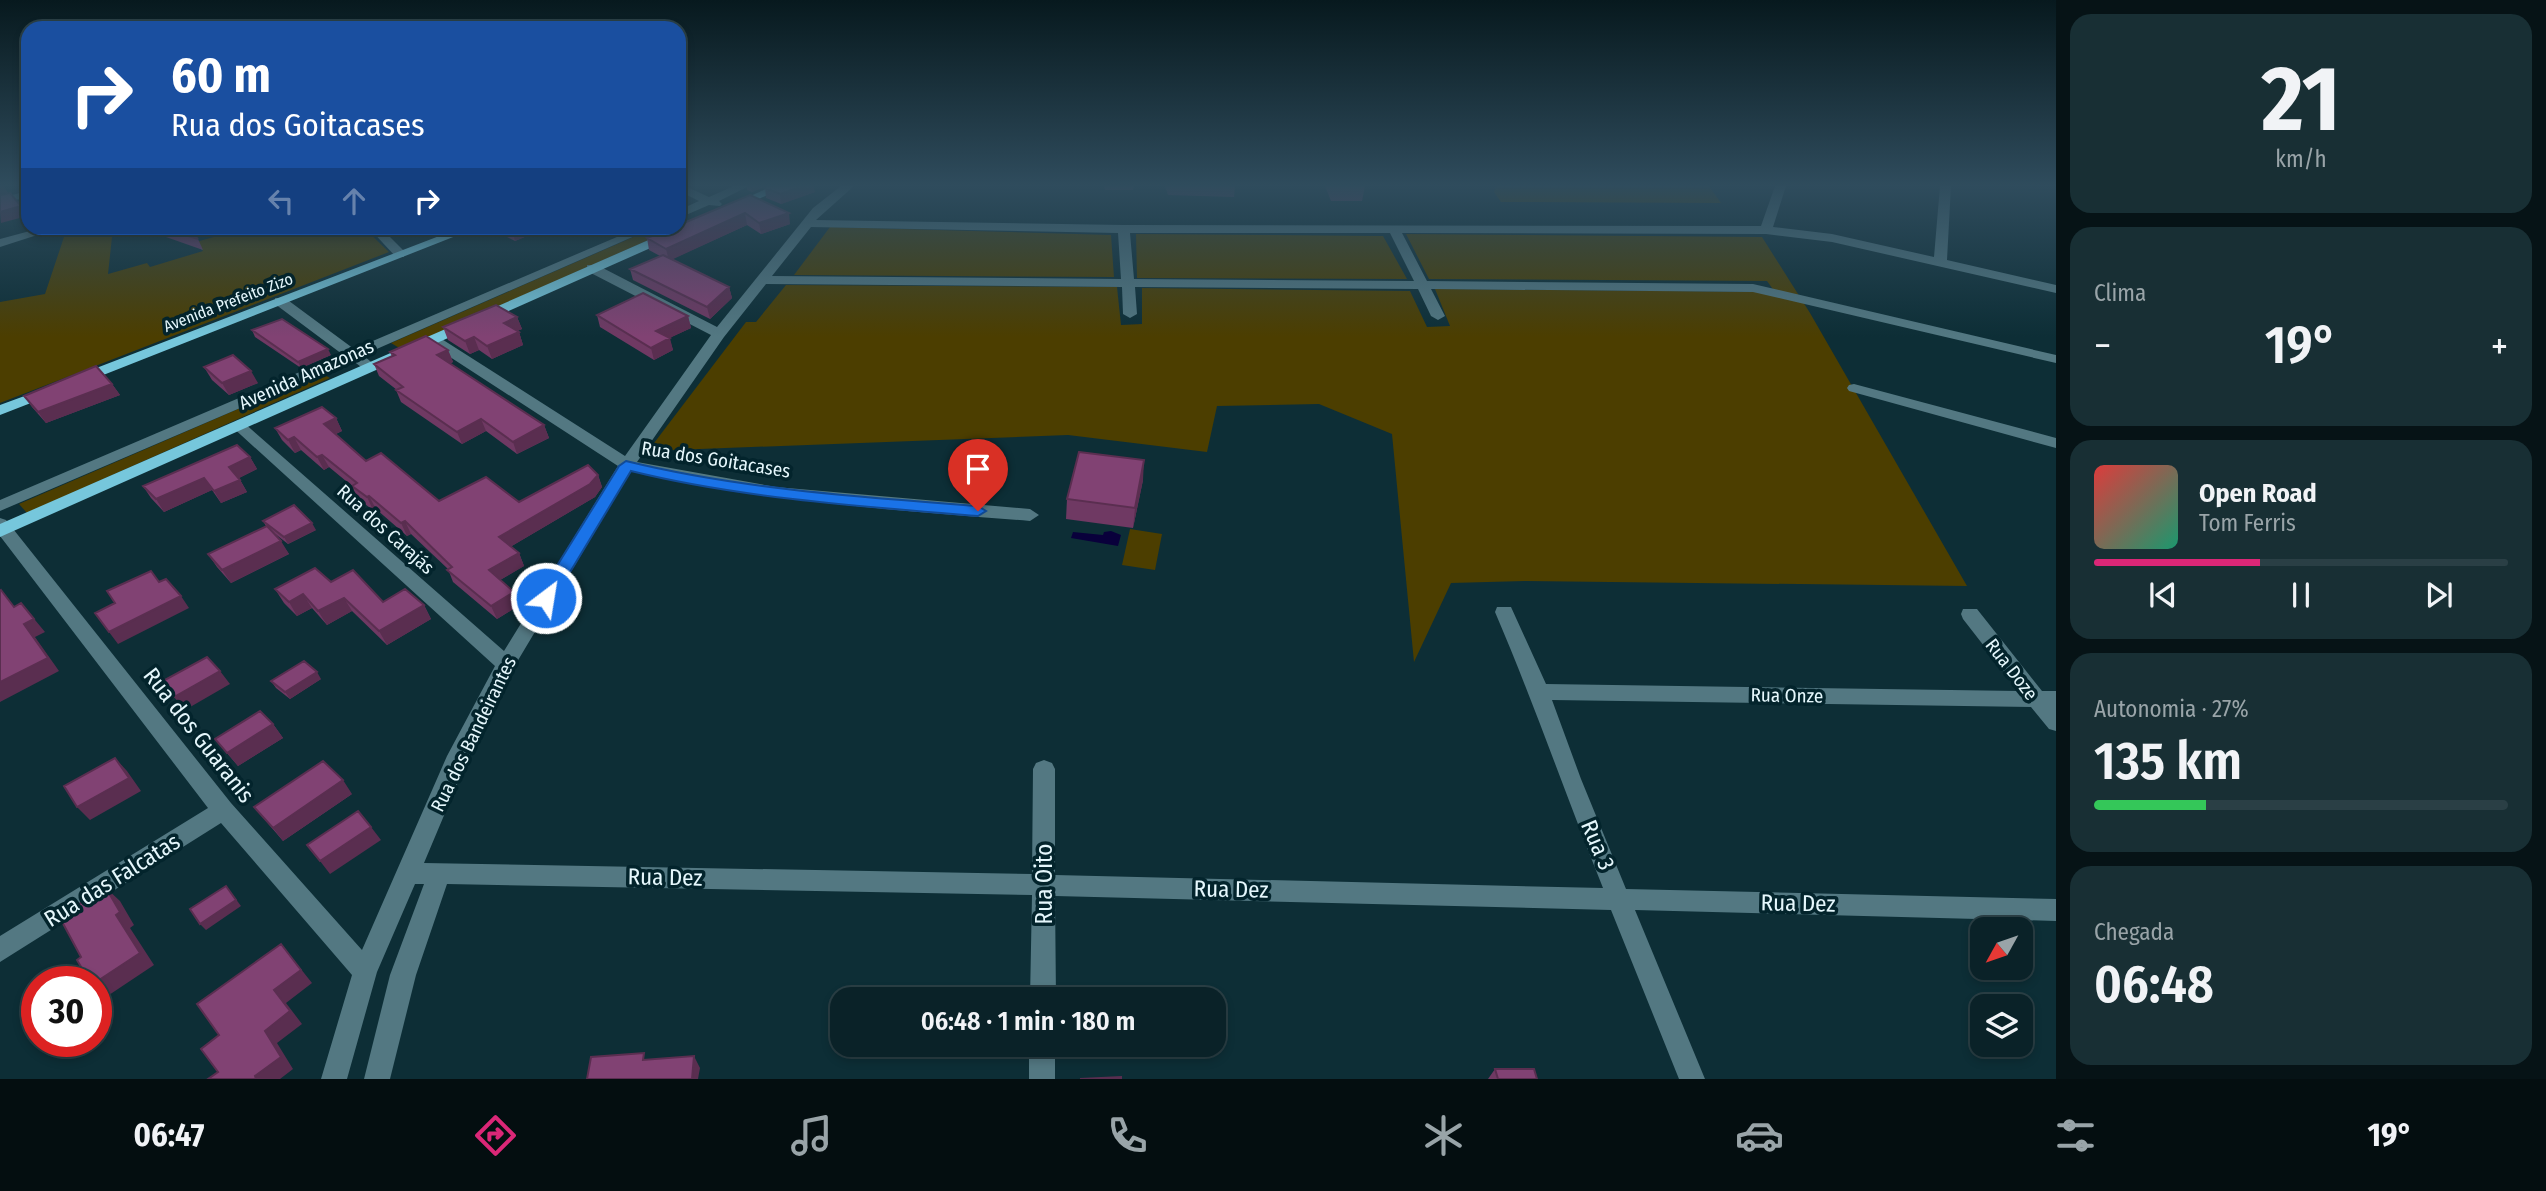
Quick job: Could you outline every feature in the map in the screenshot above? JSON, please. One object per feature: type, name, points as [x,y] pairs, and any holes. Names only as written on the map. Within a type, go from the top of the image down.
[{"type":"main road","name":"Avenida Prefeito Zizo","points":[[0,410],[448,236]]},
{"type":"main road","name":"Avenida Amazonas","points":[[1,528],[665,236]]},
{"type":"street","points":[[0,243],[23,236]]},
{"type":"street","points":[[384,236],[400,254]]},
{"type":"street","name":"Avenida Amazonas","points":[[0,506],[627,236]]},
{"type":"street","name":"Rua dos Bandeirantes","points":[[334,1079],[365,972],[458,756],[506,664],[626,466],[719,334],[797,236]]},
{"type":"street","points":[[1124,236],[1130,314]]},
{"type":"street","points":[[1398,236],[1438,316]]},
{"type":"street","points":[[1818,236],[2056,289]]},
{"type":"street","points":[[1940,263],[1942,236]]},
{"type":"street","points":[[592,268],[719,334]]},
{"type":"street","points":[[762,280],[1753,288],[2056,359]]},
{"type":"street","points":[[280,301],[370,367]]},
{"type":"street","name":"Rua dos Goitacases","points":[[432,339],[626,466],[674,476],[812,495],[1030,516]]},
{"type":"street","points":[[1854,388],[2056,443]]},
{"type":"street","name":"Rua dos Carajás","points":[[238,425],[506,664]]},
{"type":"street","name":"Rua dos Guaranis","points":[[1,528],[223,810],[365,972]]},
{"type":"street","name":"Rua 3","points":[[1504,612],[1539,692],[1570,779],[1692,1079]]},
{"type":"street","name":"Rua Doze","points":[[1970,614],[2056,723]]},
{"type":"street","name":"Rua Onze","points":[[1539,692],[2056,699]]},
{"type":"street","name":"Rua Oito","points":[[1043,987],[1044,769]]},
{"type":"street","name":"Rua das Falcatas","points":[[0,950],[223,810]]},
{"type":"street","name":"Rua Dez","points":[[407,873],[1045,885],[2056,910]]},
{"type":"street","points":[[377,1079],[403,975],[439,873]]},
{"type":"street","points":[[1042,1057],[1042,1079]]},
{"type":"shaded area","points":[[64,236],[112,236],[108,274],[147,263],[150,267],[203,251],[196,242],[216,236],[373,236],[389,252],[0,403],[0,302],[45,294]]},
{"type":"shaded area","points":[[635,236],[657,236],[401,349],[391,343]]},
{"type":"shaded area","points":[[823,236],[1111,236],[1114,277],[794,275]]},
{"type":"shaded area","points":[[1136,236],[1383,236],[1407,279],[1137,278]]},
{"type":"shaded area","points":[[1407,236],[1762,237],[1810,313],[1967,586],[1525,581],[1451,583],[1414,662],[1392,434],[1319,404],[1217,406],[1207,452],[1068,435],[648,451],[746,322],[756,322],[786,285],[1117,287],[1121,325],[1142,324],[1142,288],[1410,291],[1427,327],[1450,326],[1435,289],[1775,292],[1767,281],[1429,279]]},
{"type":"shaded area","points":[[321,373],[330,378],[27,513],[19,504]]},
{"type":"shaded area","points":[[1130,529],[1162,534],[1155,570],[1122,565]]},
{"type":"shaded area","points":[[1111,531],[1121,535],[1118,546],[1071,538],[1073,532],[1103,535],[1104,532]]},
{"type":"building","points":[[651,236],[694,236],[666,249],[647,238]]},
{"type":"building","points":[[663,255],[729,287],[707,307],[630,269]]},
{"type":"building","points":[[643,293],[688,316],[656,331],[670,338],[651,348],[597,315]]},
{"type":"building","points":[[496,305],[517,317],[504,323],[519,332],[487,346],[474,337],[465,341],[443,327]]},
{"type":"building","points":[[282,319],[328,349],[298,362],[252,330]]},
{"type":"building","points":[[426,336],[448,350],[437,355],[544,425],[513,442],[481,419],[457,432],[396,390],[403,387],[374,364],[395,355],[390,352]]},
{"type":"building","points":[[233,355],[251,371],[222,383],[204,367]]},
{"type":"building","points":[[96,366],[112,384],[38,412],[24,396]]},
{"type":"building","points":[[322,407],[336,418],[324,424],[366,461],[381,453],[439,501],[486,477],[519,502],[588,465],[598,475],[590,484],[499,537],[519,553],[489,570],[514,592],[491,606],[447,570],[452,567],[405,521],[401,523],[369,496],[352,486],[357,483],[322,455],[317,457],[294,437],[288,440],[275,428]]},
{"type":"building","points":[[237,445],[250,457],[229,467],[240,480],[214,491],[204,478],[156,499],[143,486]]},
{"type":"building","points":[[1079,452],[1144,460],[1135,508],[1067,499]]},
{"type":"building","points":[[294,505],[312,523],[284,537],[263,521]]},
{"type":"building","points":[[267,526],[281,541],[222,570],[208,554]]},
{"type":"building","points":[[315,568],[331,582],[353,570],[383,602],[405,589],[424,605],[379,631],[344,598],[318,611],[303,594],[289,602],[275,589]]},
{"type":"building","points":[[151,571],[159,582],[166,579],[181,596],[109,632],[95,613],[115,603],[107,591]]},
{"type":"building","points":[[0,591],[14,607],[21,603],[34,619],[24,624],[48,658],[0,682]]},
{"type":"building","points":[[207,657],[220,671],[174,697],[161,682]]},
{"type":"building","points":[[304,661],[317,672],[285,692],[271,681]]},
{"type":"building","points":[[260,711],[273,724],[227,753],[215,739]]},
{"type":"building","points":[[115,758],[129,778],[77,807],[64,786]]},
{"type":"building","points":[[323,761],[343,780],[273,828],[254,807]]},
{"type":"building","points":[[358,811],[371,827],[320,861],[307,845]]},
{"type":"building","points":[[226,886],[236,900],[200,924],[190,909]]},
{"type":"building","points":[[106,888],[120,912],[116,915],[140,953],[112,971],[112,966],[81,966],[77,960],[81,957],[59,916]]},
{"type":"building","points":[[281,944],[301,970],[274,990],[290,1011],[265,1031],[281,1057],[255,1076],[256,1079],[208,1079],[218,1072],[201,1049],[219,1035],[197,1004]]},
{"type":"building","points":[[644,1053],[643,1060],[694,1056],[692,1079],[587,1079],[591,1057]]},
{"type":"building","points":[[1495,1069],[1534,1069],[1537,1079],[1498,1079]]},
{"type":"building","points":[[1121,1077],[1121,1079],[1080,1079]]},
{"type":"route","points":[[546,598],[626,466],[747,487],[978,511]]}]
